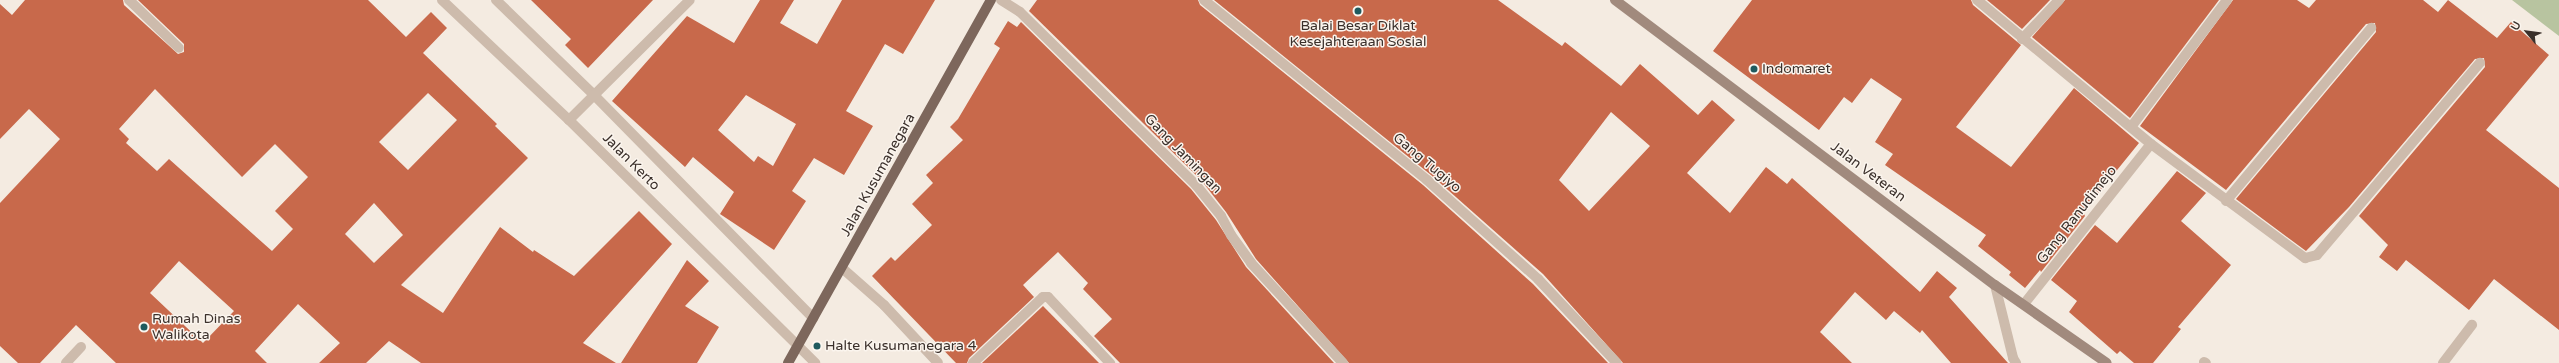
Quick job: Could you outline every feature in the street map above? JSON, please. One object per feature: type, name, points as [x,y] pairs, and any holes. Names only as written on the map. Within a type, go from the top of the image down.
[{"type":"main road","name":"Jalan Kusumanegara","points":[[788,363],[991,0]]},
{"type":"main road","name":"Jalan Veteran","points":[[1615,0],[1995,285],[2107,363]]},
{"type":"street","points":[[129,0],[179,48]]},
{"type":"street","name":"Jalan Kerto","points":[[442,0],[569,120],[815,363]]},
{"type":"street","name":"Jalan Kerto","points":[[496,0],[594,95],[813,318]]},
{"type":"street","points":[[569,120],[690,0]]},
{"type":"street","name":"Gang Jamingan","points":[[1001,0],[1020,12],[1196,185],[1221,216],[1251,263],[1342,363]]},
{"type":"street","name":"Gang Tugiyo","points":[[1204,0],[1427,180],[1538,279],[1617,363]]},
{"type":"street","points":[[1977,0],[2022,39],[2152,144],[2226,201],[2305,258],[2312,258],[2480,63]]},
{"type":"street","points":[[2022,39],[2059,0]]},
{"type":"street","points":[[2131,127],[2227,0]]},
{"type":"street","points":[[2226,201],[2372,28]]},
{"type":"street","name":"Gang Ranudimejo","points":[[2024,304],[2152,144]]},
{"type":"street","points":[[842,268],[884,305],[938,363]]},
{"type":"street","points":[[1995,285],[2012,358],[2016,363]]},
{"type":"street","points":[[973,363],[1043,297],[1048,297],[1110,363]]},
{"type":"street","points":[[2443,363],[2472,325]]},
{"type":"street","points":[[66,363],[82,347]]},
{"type":"green space","points":[[2512,0],[2559,0],[2559,36]]},
{"type":"building","points":[[25,0],[123,0],[124,5],[178,54],[184,52],[184,44],[138,0],[368,0],[406,37],[431,12],[447,28],[423,53],[497,124],[495,126],[528,158],[401,285],[443,313],[500,227],[533,252],[534,250],[574,276],[639,211],[672,244],[583,343],[616,363],[421,363],[389,341],[366,363],[319,363],[340,343],[298,304],[255,351],[267,363],[116,363],[76,325],[40,363],[18,363],[0,346],[0,203],[60,139],[29,109],[0,139],[0,4],[12,15]],"holes":[[[155,89],[242,177],[275,144],[308,177],[275,211],[293,229],[272,251],[169,159],[157,171],[126,143],[129,139],[119,129]],[[428,93],[457,120],[408,170],[379,142]],[[374,203],[403,235],[374,263],[345,234]],[[179,261],[234,311],[203,343],[150,293]]]},
{"type":"building","points":[[531,0],[653,0],[588,68],[565,45],[571,39]]},
{"type":"building","points":[[760,0],[794,0],[780,23],[817,44],[842,0],[935,0],[903,54],[885,44],[846,111],[873,126],[844,175],[814,158],[792,191],[806,201],[774,250],[720,214],[734,192],[693,157],[685,167],[612,101],[687,16],[734,43]],"holes":[[[746,95],[796,124],[773,166],[758,156],[754,162],[718,130]]]},
{"type":"building","points":[[1037,0],[1198,0],[1200,5],[1423,185],[1533,284],[1608,363],[1349,363],[1256,259],[1226,212],[1201,180],[1029,11]]},
{"type":"building","points":[[1214,0],[1498,0],[1562,46],[1565,42],[1621,86],[1640,64],[1698,115],[1712,100],[1735,120],[1687,173],[1730,213],[1766,167],[1787,184],[1792,178],[1920,292],[1937,271],[1957,288],[1949,297],[2008,363],[1951,363],[1922,330],[1920,333],[1894,311],[1886,320],[1855,292],[1820,332],[1852,363],[1623,363],[1543,274],[1431,175]],"holes":[[[1611,112],[1650,146],[1589,211],[1559,180]]]},
{"type":"building","points":[[1752,0],[1971,0],[1973,5],[2021,45],[1956,127],[2011,167],[2074,88],[2139,143],[2083,212],[2085,216],[2041,272],[2040,270],[2025,288],[2009,275],[2011,272],[1978,246],[1986,235],[1885,165],[1893,154],[1875,142],[1902,99],[1871,78],[1852,103],[1844,97],[1819,130],[1713,51]]},
{"type":"building","points":[[1987,0],[2050,0],[2022,29]]},
{"type":"building","points":[[2065,0],[2219,0],[2130,118],[2032,37]]},
{"type":"building","points":[[2233,0],[2297,0],[2309,8],[2316,0],[2423,0],[2438,12],[2448,0],[2497,38],[2511,22],[2549,55],[2486,130],[2559,188],[2559,330],[2494,279],[2469,310],[2406,260],[2397,271],[2379,257],[2388,245],[2359,216],[2485,67],[2484,58],[2475,59],[2349,207],[2306,251],[2236,199],[2376,32],[2375,23],[2366,24],[2226,190],[2140,126]]},
{"type":"building","points":[[1008,21],[1017,27],[1021,22],[1191,189],[1216,220],[1246,267],[1334,363],[1120,363],[1094,336],[1112,319],[1083,289],[1088,283],[1058,252],[1023,285],[1034,297],[969,358],[967,363],[956,363],[872,276],[891,257],[895,261],[932,225],[912,204],[933,183],[926,175],[963,140],[950,127],[958,119],[1000,48],[994,44]]},
{"type":"building","points":[[2177,171],[2206,193],[2181,221],[2231,265],[2178,327],[2181,329],[2153,363],[2134,363],[2120,351],[2117,354],[2069,312],[2077,301],[2051,280],[2095,225],[2117,243]]},
{"type":"building","points":[[687,260],[709,281],[685,306],[719,327],[697,363],[621,363]]},
{"type":"building","points":[[1043,306],[1099,363],[982,363]]},
{"type":"place","name":"Balai Besar Diklat Kesejahteraan Sosial","points":[[1358,11]]},
{"type":"place","name":"Indomaret","points":[[1754,69]]},
{"type":"place","name":"Rumah Dinas Walikota","points":[[144,327]]},
{"type":"place","name":"Halte Kusumanegara 4","points":[[817,346]]}]
